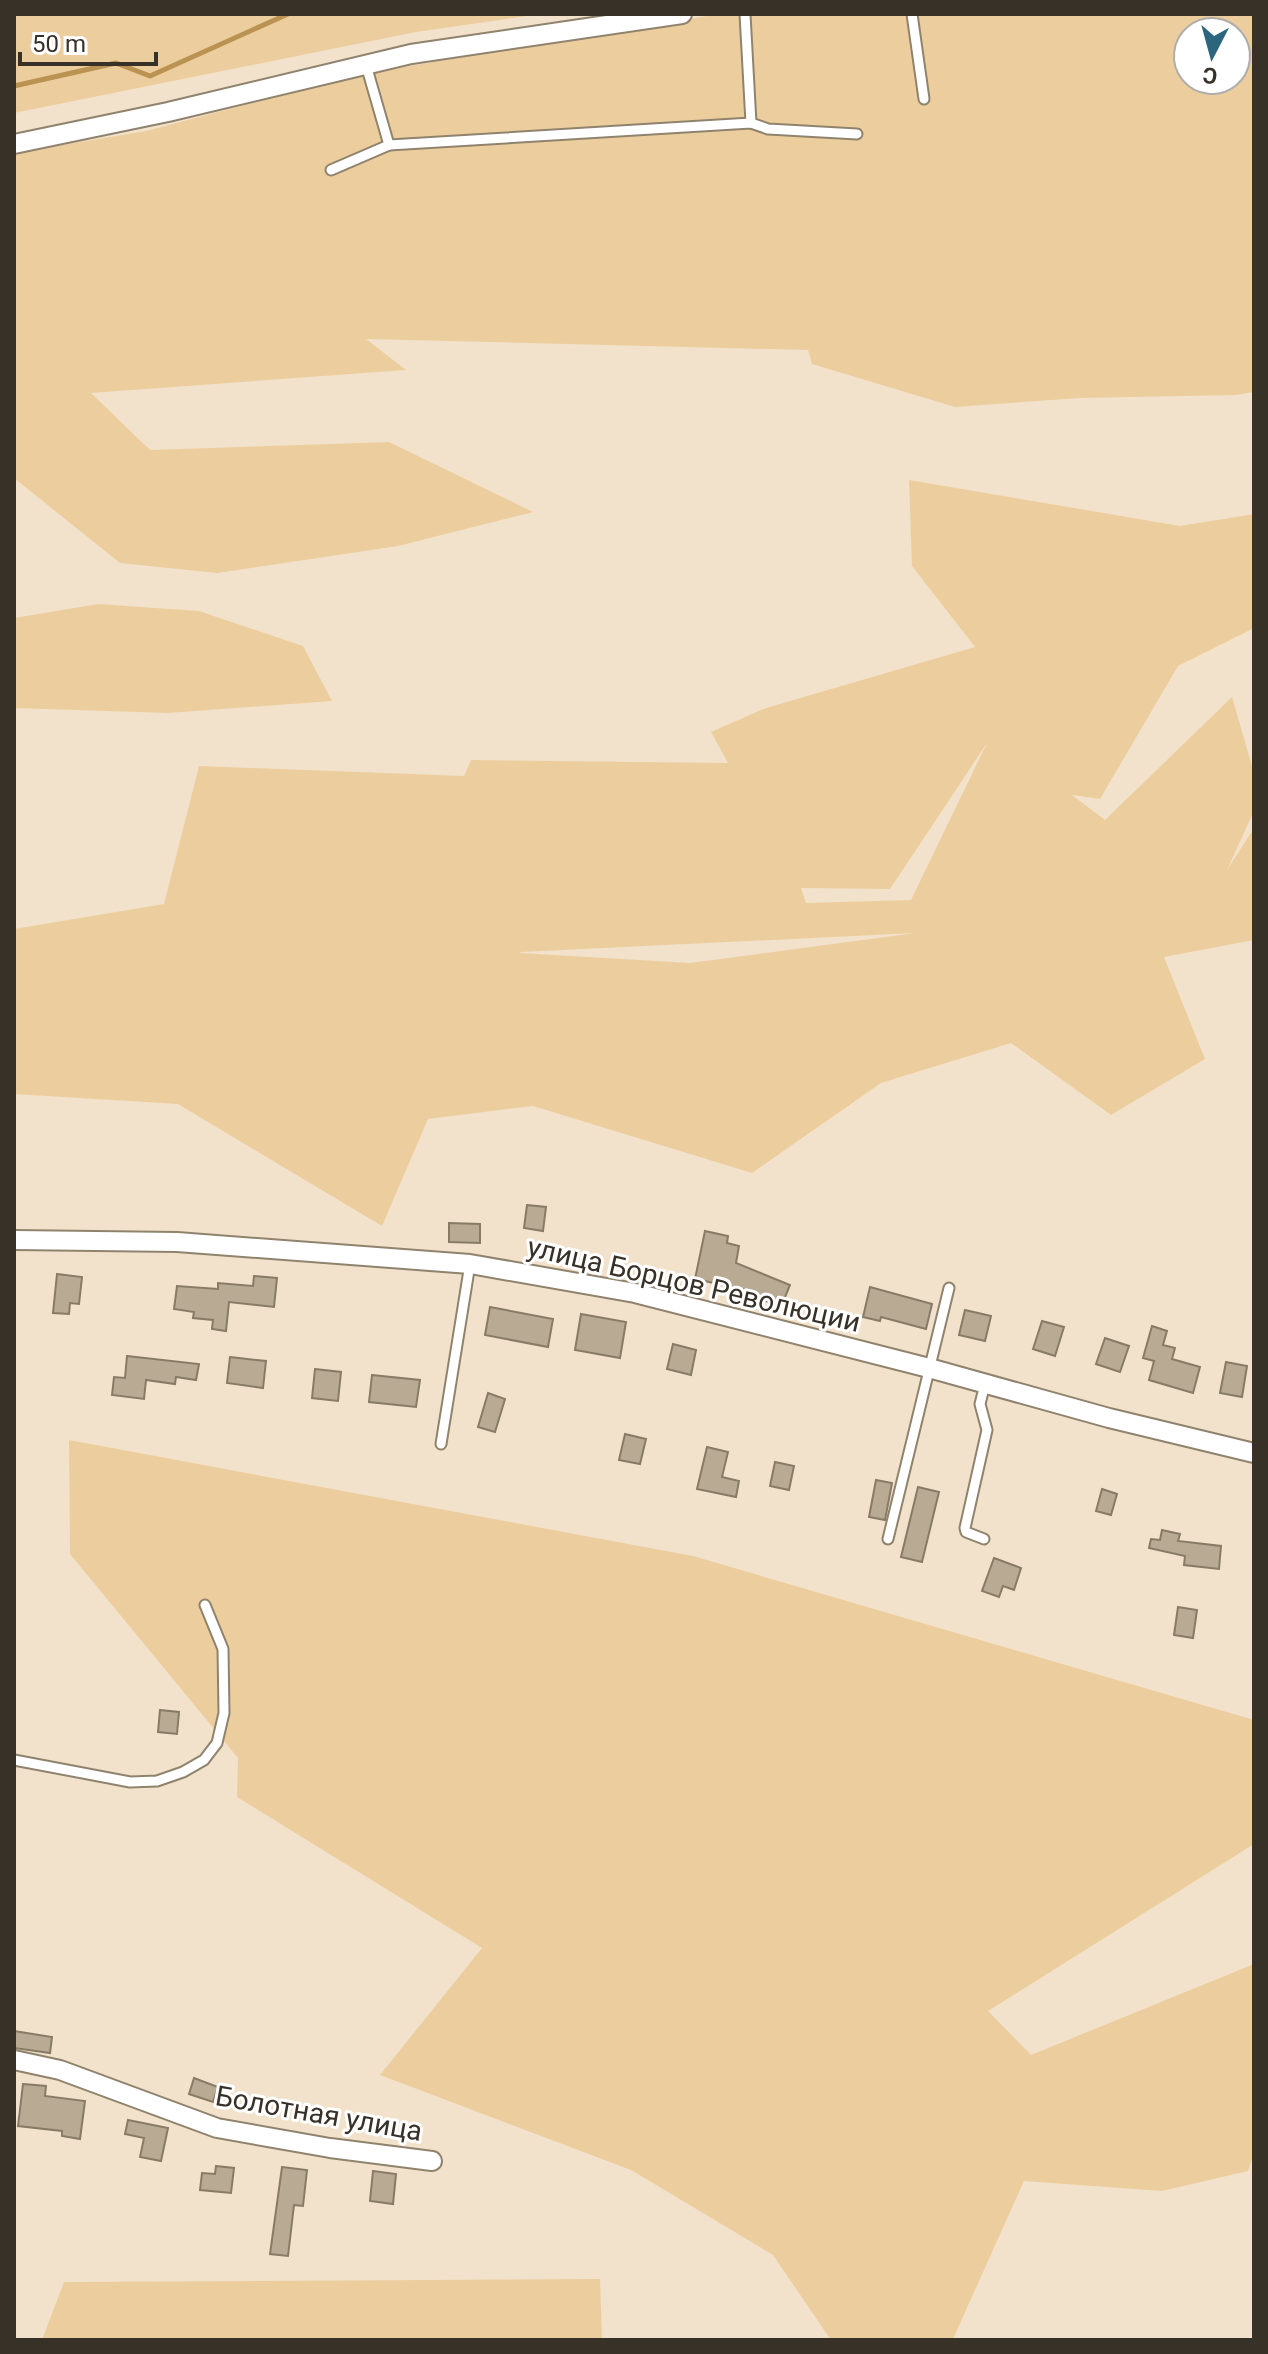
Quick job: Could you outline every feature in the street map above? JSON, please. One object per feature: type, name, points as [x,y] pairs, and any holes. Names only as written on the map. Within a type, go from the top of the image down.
[{"type":"street","points":[[14,144],[139,119],[411,54],[682,14]]},
{"type":"street","name":"улица Борцов Революции","points":[[14,1240],[177,1242],[470,1264],[635,1293],[929,1368],[1109,1418],[1254,1453]]},
{"type":"street","name":"Болотная улица","points":[[14,2060],[60,2070],[217,2128],[330,2148],[432,2161]]},
{"type":"lane","points":[[745,14],[751,123]]},
{"type":"lane","points":[[912,14],[924,99]]},
{"type":"lane","points":[[366,65],[389,145]]},
{"type":"lane","points":[[331,170],[389,145],[751,123],[768,129],[857,134]]},
{"type":"lane","points":[[441,1444],[470,1264]]},
{"type":"lane","points":[[888,1539],[949,1288]]},
{"type":"lane","points":[[984,1539],[966,1532],[965,1528],[987,1430],[980,1404],[985,1384]]},
{"type":"lane","points":[[14,1760],[130,1782],[157,1781],[204,1760],[217,1743],[224,1713],[223,1649],[205,1605]]},
{"type":"shaded area","points":[[14,14],[541,14],[416,32],[14,113]]},
{"type":"shaded area","points":[[719,14],[1254,14],[1254,392],[1080,398],[955,407],[812,364],[808,350],[366,339],[406,370],[91,393],[150,450],[389,442],[533,512],[398,546],[217,573],[120,563],[14,478],[14,153],[146,131],[362,74]]},
{"type":"shaded area","points":[[909,480],[1180,526],[1254,514],[1254,628],[1178,666],[1100,799],[1072,795],[1105,820],[1232,697],[1254,773],[1254,811],[1227,870],[1254,828],[1254,940],[1164,957],[1205,1059],[1111,1115],[1011,1043],[881,1083],[752,1173],[533,1106],[428,1119],[382,1226],[178,1104],[14,1094],[14,929],[164,904],[199,766],[464,776],[471,760],[728,763],[711,732],[766,708],[975,647],[912,566]],"holes":[[[987,743],[911,900],[806,903],[801,888],[890,889]],[[915,933],[690,963],[520,953],[521,952]]]},
{"type":"shaded area","points":[[98,604],[199,611],[303,646],[332,701],[168,713],[14,708],[14,618]]},
{"type":"shaded area","points":[[69,1440],[693,1556],[1254,1720],[1254,1844],[988,2011],[1031,2055],[1254,1964],[1254,2152],[1248,2171],[1162,2191],[1024,2181],[953,2339],[831,2340],[773,2255],[631,2170],[380,2075],[482,1948],[237,1797],[238,1758],[70,1554]]},
{"type":"shaded area","points":[[600,2279],[602,2340],[42,2340],[64,2282]]},
{"type":"building","points":[[527,1205],[546,1207],[543,1231],[524,1228]]},
{"type":"building","points":[[449,1223],[480,1224],[480,1243],[449,1242]]},
{"type":"building","points":[[705,1231],[728,1236],[727,1243],[739,1246],[736,1263],[790,1285],[781,1307],[746,1293],[747,1290],[695,1279]]},
{"type":"building","points":[[57,1274],[82,1277],[79,1304],[70,1303],[69,1314],[53,1313]]},
{"type":"building","points":[[254,1276],[277,1278],[274,1307],[229,1302],[226,1331],[212,1329],[213,1320],[193,1318],[194,1312],[174,1309],[177,1286],[218,1289],[218,1283],[253,1286]]},
{"type":"building","points":[[870,1287],[932,1304],[926,1329],[881,1317],[880,1321],[863,1317]]},
{"type":"building","points":[[490,1307],[553,1319],[548,1347],[485,1335]]},
{"type":"building","points":[[965,1310],[991,1316],[985,1341],[959,1335]]},
{"type":"building","points":[[581,1314],[626,1322],[620,1358],[575,1350]]},
{"type":"building","points":[[1042,1321],[1064,1327],[1055,1356],[1033,1349]]},
{"type":"building","points":[[1152,1326],[1167,1331],[1163,1345],[1175,1348],[1172,1359],[1200,1367],[1193,1393],[1149,1380],[1154,1361],[1143,1358]]},
{"type":"building","points":[[1105,1338],[1129,1346],[1120,1372],[1096,1364]]},
{"type":"building","points":[[673,1344],[696,1350],[691,1375],[667,1369]]},
{"type":"building","points":[[127,1356],[199,1364],[196,1380],[176,1377],[175,1384],[146,1380],[144,1399],[112,1395],[114,1377],[125,1378]]},
{"type":"building","points":[[230,1357],[266,1361],[263,1388],[227,1383]]},
{"type":"building","points":[[1226,1362],[1247,1366],[1242,1397],[1220,1393]]},
{"type":"building","points":[[315,1369],[341,1372],[338,1401],[312,1398]]},
{"type":"building","points":[[372,1375],[420,1380],[416,1407],[369,1402]]},
{"type":"building","points":[[488,1393],[505,1399],[495,1432],[478,1427]]},
{"type":"building","points":[[625,1434],[646,1439],[640,1464],[619,1460]]},
{"type":"building","points":[[707,1447],[728,1452],[722,1477],[739,1481],[736,1497],[697,1489]]},
{"type":"building","points":[[775,1462],[794,1466],[789,1490],[770,1486]]},
{"type":"building","points":[[876,1480],[892,1483],[885,1520],[869,1517]]},
{"type":"building","points":[[918,1487],[939,1492],[922,1562],[901,1557]]},
{"type":"building","points":[[1102,1489],[1117,1494],[1111,1515],[1096,1511]]},
{"type":"building","points":[[1162,1530],[1180,1534],[1178,1541],[1221,1546],[1219,1569],[1184,1565],[1185,1556],[1149,1548],[1151,1539],[1160,1540]]},
{"type":"building","points":[[994,1558],[1021,1568],[1014,1590],[1003,1586],[999,1597],[982,1591]]},
{"type":"building","points":[[1178,1607],[1197,1610],[1193,1638],[1174,1635]]},
{"type":"building","points":[[160,1710],[179,1712],[177,1734],[158,1732]]},
{"type":"building","points":[[14,2031],[52,2037],[50,2053],[14,2048]]},
{"type":"building","points":[[194,2078],[218,2087],[213,2102],[189,2094]]},
{"type":"building","points":[[23,2084],[46,2086],[45,2096],[85,2101],[80,2139],[62,2136],[62,2131],[18,2126]]},
{"type":"building","points":[[128,2120],[168,2128],[161,2161],[140,2157],[144,2138],[125,2134]]},
{"type":"building","points":[[216,2166],[234,2168],[231,2193],[200,2190],[202,2173],[215,2174]]},
{"type":"building","points":[[282,2167],[307,2170],[303,2206],[294,2205],[288,2256],[270,2254]]},
{"type":"building","points":[[373,2171],[396,2174],[393,2204],[370,2201]]},
{"type":"waterway","points":[[14,86],[116,63],[150,76],[288,14]]}]
